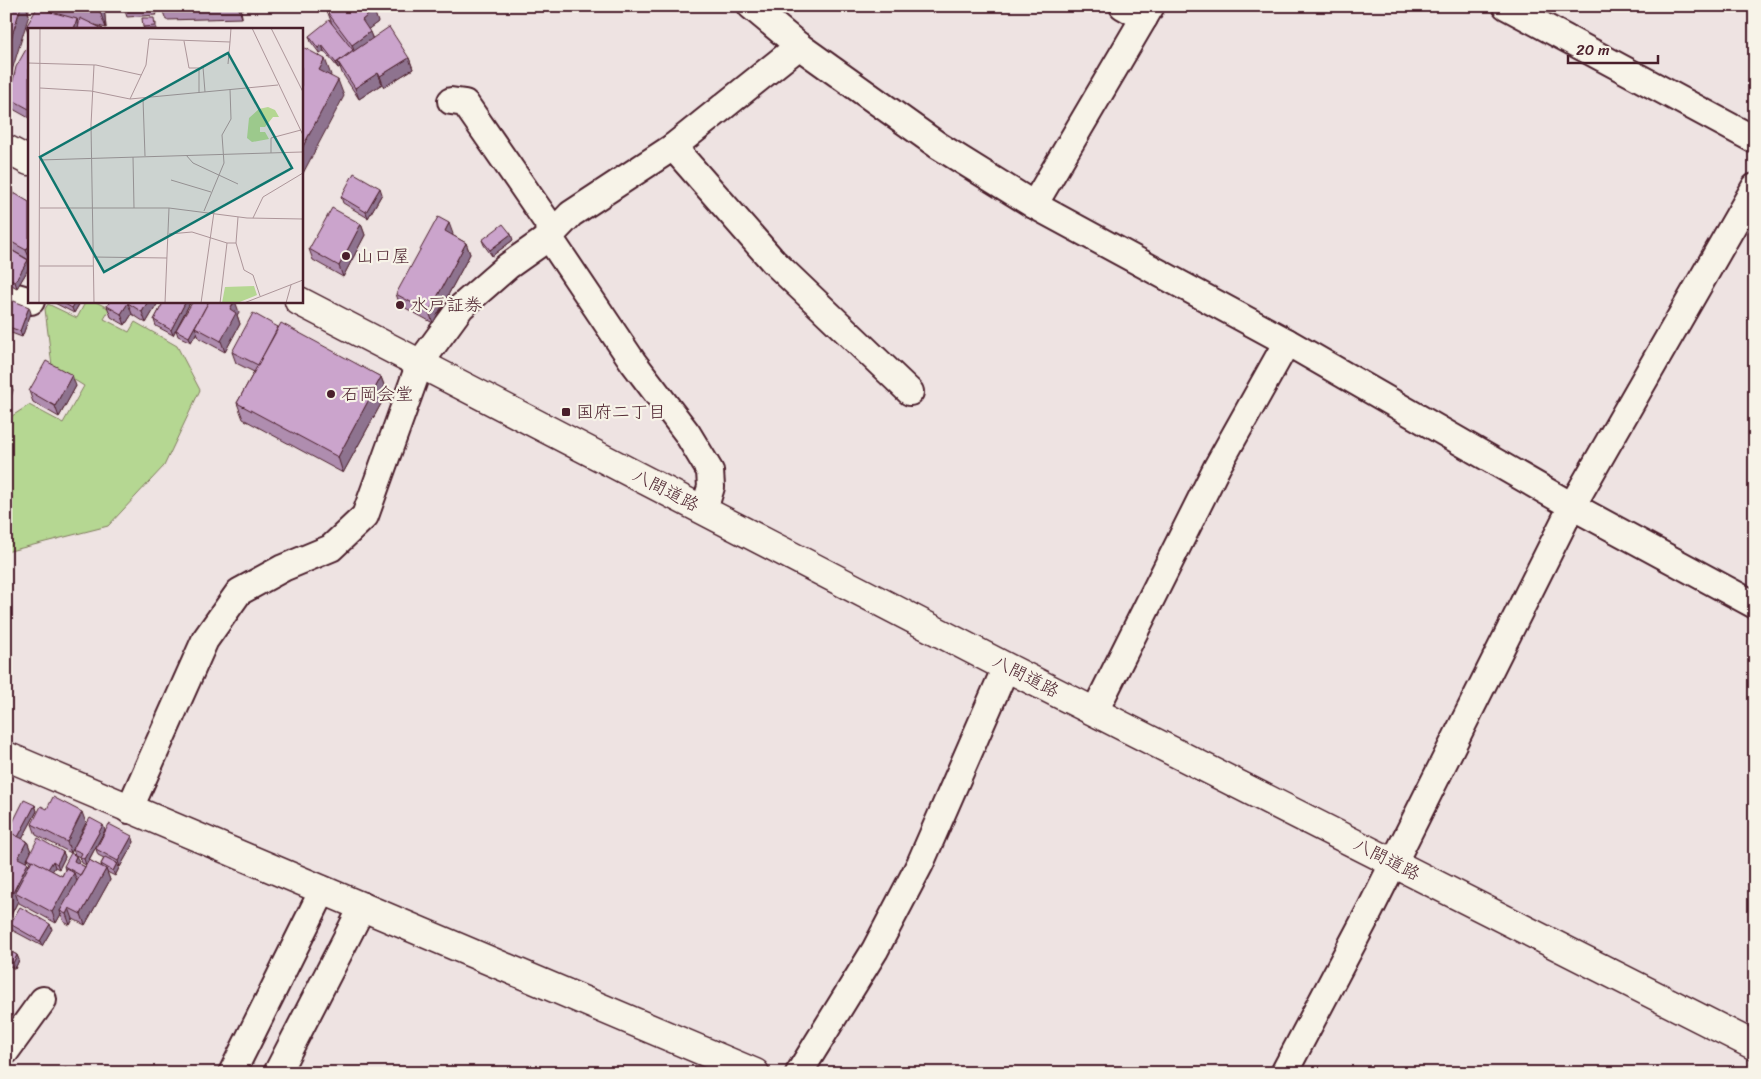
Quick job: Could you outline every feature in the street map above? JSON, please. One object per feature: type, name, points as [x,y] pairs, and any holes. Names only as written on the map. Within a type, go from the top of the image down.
[{"type":"main road","points":[[6,149],[28,160]]},
{"type":"main road","name":"八間道路","points":[[301,302],[1006,667],[1755,1046]]},
{"type":"main road","points":[[6,756],[129,810],[363,906],[755,1073]]},
{"type":"street","points":[[750,6],[799,46],[939,146],[1034,205],[1287,342],[1572,506],[1755,605]]},
{"type":"street","points":[[1506,6],[1755,140]]},
{"type":"street","points":[[1034,205],[1139,10]]},
{"type":"street","points":[[129,810],[204,640],[240,592],[283,568],[331,548],[365,516],[420,364],[461,307],[508,266],[549,237],[571,214],[673,146],[799,46]]},
{"type":"street","points":[[451,101],[465,103],[548,223],[549,237],[633,362],[687,433],[710,471],[711,487],[704,510]]},
{"type":"street","points":[[673,146],[773,262],[910,392]]},
{"type":"street","points":[[1284,1073],[1394,862],[1572,506],[1755,187]]},
{"type":"street","points":[[6,294],[28,300]]},
{"type":"street","points":[[1095,711],[1217,467],[1287,342]]},
{"type":"street","points":[[799,1073],[875,950],[920,864],[1006,667]]},
{"type":"street","points":[[232,1073],[324,890]]},
{"type":"street","points":[[278,1073],[363,906]]},
{"type":"street","points":[[6,1051],[43,1000]]},
{"type":"green space","points":[[85,302],[96,302],[110,309],[104,319],[129,332],[135,322],[177,346],[200,390],[164,466],[108,526],[6,552],[6,416],[12,416],[29,405],[63,423],[84,386],[52,366],[45,309],[48,304],[77,318]]},
{"type":"building","points":[[6,6],[21,6],[6,55]]},
{"type":"building","points":[[78,6],[100,6],[100,12]]},
{"type":"building","points":[[125,6],[154,6],[154,10],[125,11]]},
{"type":"building","points":[[162,6],[238,6],[238,7],[162,9]]},
{"type":"building","points":[[337,6],[371,6],[374,10],[362,20],[370,32],[352,45],[328,13]]},
{"type":"building","points":[[37,8],[77,19],[74,28],[26,27]]},
{"type":"building","points":[[80,18],[101,28],[78,28]]},
{"type":"building","points":[[142,18],[154,18],[155,26],[143,27]]},
{"type":"building","points":[[329,20],[353,50],[336,63],[322,45],[318,48],[309,36]]},
{"type":"building","points":[[389,27],[409,58],[380,76],[378,73],[355,88],[338,62]]},
{"type":"building","points":[[28,46],[28,108],[9,98],[16,67]]},
{"type":"building","points":[[302,47],[325,59],[319,70],[338,80],[302,148]]},
{"type":"building","points":[[354,173],[380,188],[366,212],[341,197]]},
{"type":"building","points":[[6,188],[12,190],[6,201]]},
{"type":"building","points":[[14,193],[28,201],[28,247],[26,250],[6,239],[6,207]]},
{"type":"building","points":[[332,208],[361,224],[339,266],[309,249]]},
{"type":"building","points":[[438,217],[449,223],[445,231],[466,243],[429,312],[396,294]]},
{"type":"building","points":[[503,224],[511,234],[490,250],[482,240]]},
{"type":"building","points":[[6,247],[28,260],[15,282],[6,278]]},
{"type":"building","points":[[6,298],[29,307],[20,331],[6,326]]},
{"type":"building","points":[[62,302],[75,302],[72,308]]},
{"type":"building","points":[[109,302],[147,302],[142,312],[128,303],[121,314],[107,306]]},
{"type":"building","points":[[163,302],[185,302],[171,330],[154,320]]},
{"type":"building","points":[[192,302],[208,302],[189,337],[176,330]]},
{"type":"building","points":[[208,302],[234,302],[230,309],[236,313],[221,341],[195,327]]},
{"type":"building","points":[[253,313],[278,327],[258,365],[232,352]]},
{"type":"building","points":[[281,323],[381,377],[338,457],[237,403]]},
{"type":"building","points":[[46,361],[72,375],[55,406],[29,391]]},
{"type":"building","points":[[6,383],[11,384],[6,402]]},
{"type":"building","points":[[53,797],[82,812],[67,842],[32,824],[41,806],[47,809]]},
{"type":"building","points":[[24,800],[35,805],[18,837],[8,832]]},
{"type":"building","points":[[90,818],[103,825],[84,859],[80,857],[82,853],[73,849]]},
{"type":"building","points":[[109,824],[132,836],[118,861],[96,849]]},
{"type":"building","points":[[7,831],[27,841],[18,858],[28,863],[6,906]]},
{"type":"building","points":[[38,838],[63,852],[57,864],[53,861],[48,869],[28,858]]},
{"type":"building","points":[[71,853],[76,856],[74,861],[85,867],[80,875],[64,866]]},
{"type":"building","points":[[105,857],[117,863],[113,871],[101,864]]},
{"type":"building","points":[[32,860],[62,876],[66,868],[74,873],[52,912],[15,892]]},
{"type":"building","points":[[89,860],[106,869],[81,914],[69,908],[66,914],[60,911]]},
{"type":"building","points":[[20,907],[50,924],[40,941],[10,924]]},
{"type":"building","points":[[6,949],[17,955],[13,963],[6,960]]},
{"type":"building","points":[[65,1068],[74,1073],[62,1073]]},
{"type":"place","name":"山口屋","points":[[346,256]]},
{"type":"place","name":"水戸証券","points":[[400,305]]},
{"type":"place","name":"石岡会堂","points":[[331,394]]},
{"type":"place","name":"国府二丁目","points":[[566,412]]}]
